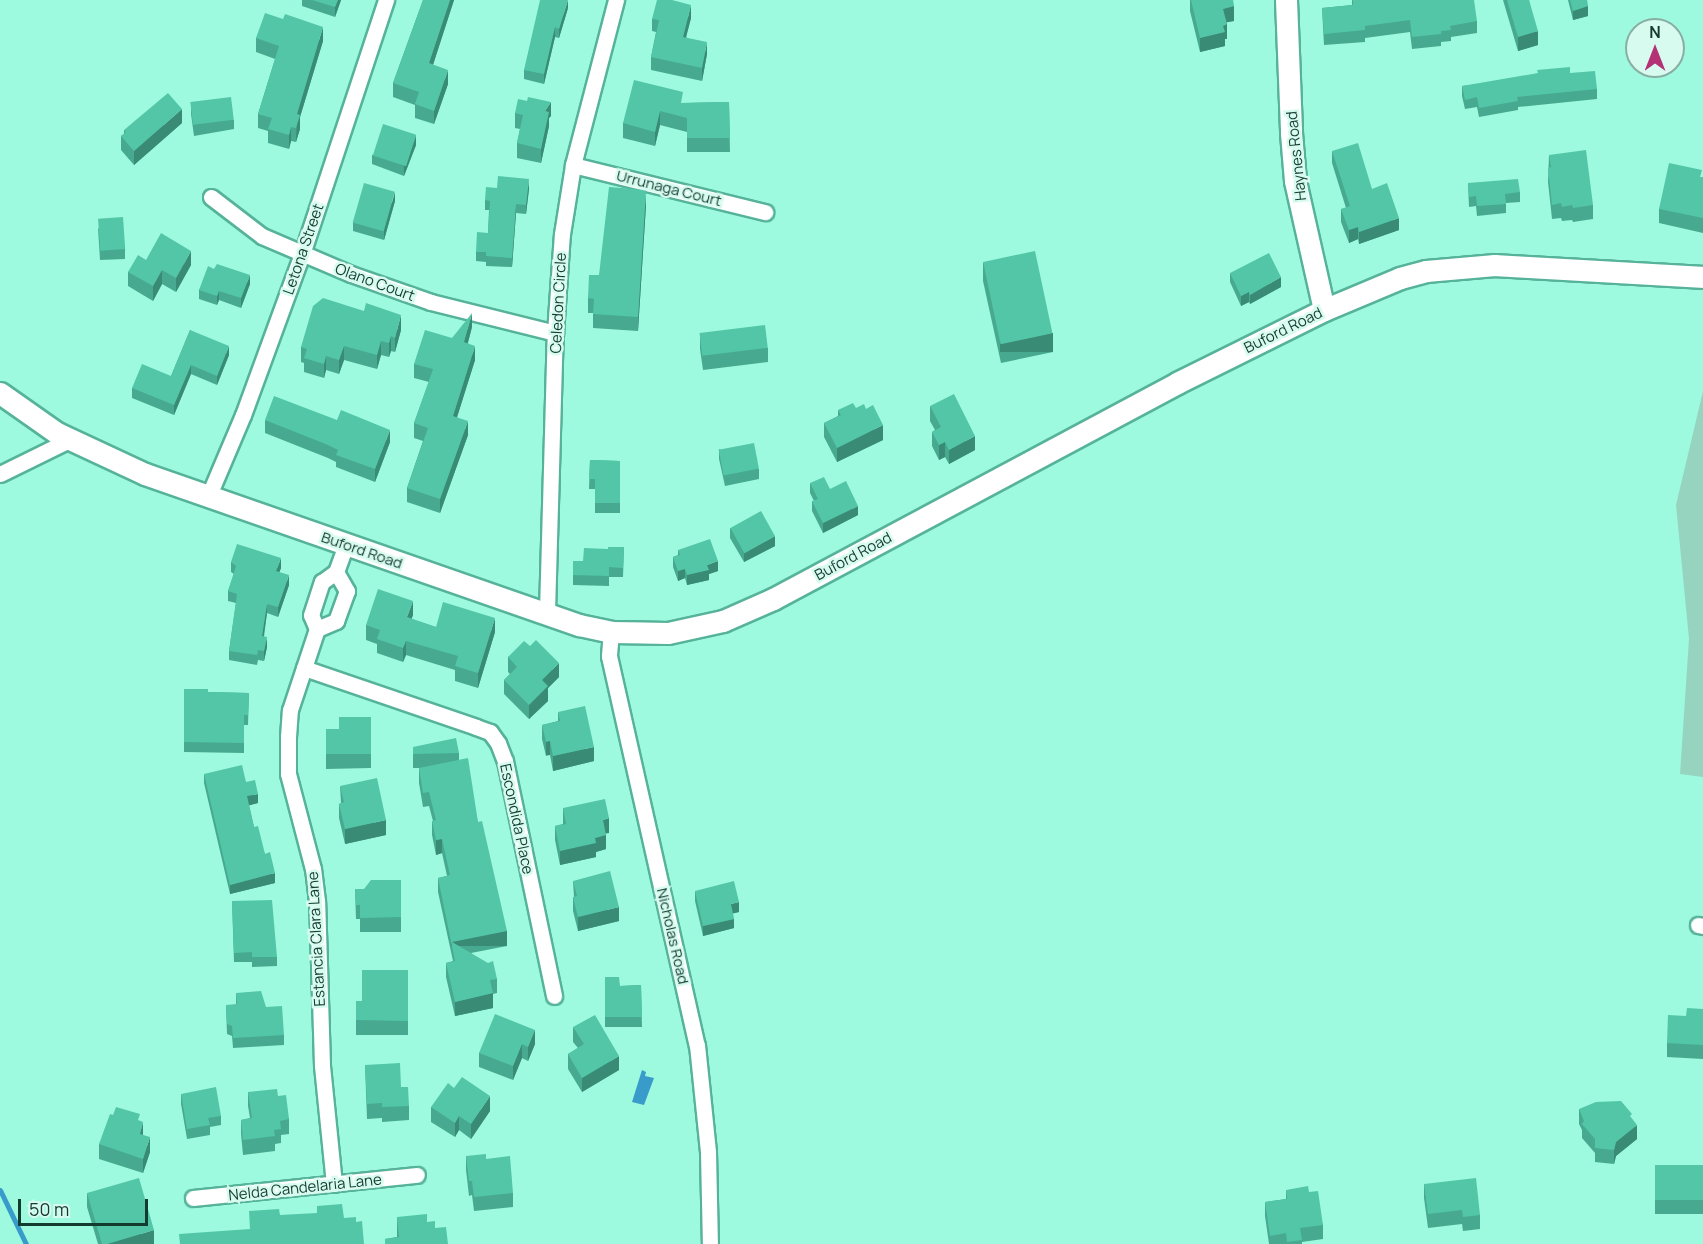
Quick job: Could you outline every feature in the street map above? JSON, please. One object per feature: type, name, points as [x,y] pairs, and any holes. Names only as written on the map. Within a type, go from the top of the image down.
[{"type":"street","name":"Letona Street","points":[[209,495],[243,415],[302,254],[386,0]]},
{"type":"street","name":"Celedon Circle","points":[[547,612],[555,333],[562,234],[573,165],[616,0]]},
{"type":"street","name":"Haynes Road","points":[[1286,0],[1295,181],[1324,310]]},
{"type":"street","name":"Urrunaga Court","points":[[573,165],[765,212]]},
{"type":"street","name":"Olano Court","points":[[211,196],[262,236],[302,254],[431,302],[555,333]]},
{"type":"street","name":"Buford Road","points":[[0,393],[69,440],[145,474],[579,625],[611,632],[635,634],[694,629],[723,621],[773,599],[1177,383],[1324,310],[1400,278],[1426,271],[1495,265],[1703,277]]},
{"type":"street","points":[[0,474],[69,440]]},
{"type":"street","name":"Estancia Clara Lane","points":[[334,1184],[322,1065],[316,891],[313,869],[288,774],[290,710],[317,629],[311,615],[322,582],[336,572],[346,544]]},
{"type":"street","points":[[317,629],[336,621],[347,591],[336,572]]},
{"type":"street","name":"Nicholas Road","points":[[611,632],[609,656],[697,1044],[708,1152],[710,1244]]},
{"type":"street","name":"Escondida Place","points":[[304,668],[490,732],[498,743],[505,761],[554,996]]},
{"type":"street","name":"Nelda Candelaria Lane","points":[[193,1198],[417,1175]]},
{"type":"shaded area","points":[[1703,391],[1703,777],[1680,774],[1689,639],[1676,505]]},
{"type":"shaded area","points":[[642,1070],[646,1072],[645,1076],[654,1078],[644,1105],[632,1102]]},
{"type":"building","points":[[312,0],[338,0],[335,7]]},
{"type":"building","points":[[423,0],[450,0],[429,63],[448,70],[434,111],[415,104],[419,92],[393,83]]},
{"type":"building","points":[[540,0],[568,0],[559,29],[555,27],[544,74],[524,70]]},
{"type":"building","points":[[657,0],[672,0],[691,5],[683,37],[707,42],[702,68],[651,57],[659,20],[652,19]]},
{"type":"building","points":[[1191,0],[1233,0],[1234,6],[1223,9],[1227,24],[1223,26],[1225,32],[1200,38]]},
{"type":"building","points":[[1353,0],[1474,0],[1477,21],[1450,26],[1451,30],[1441,31],[1441,34],[1412,37],[1410,20],[1365,26],[1365,30],[1324,34],[1322,8],[1353,5]]},
{"type":"building","points":[[1507,0],[1529,0],[1538,31],[1518,37]]},
{"type":"building","points":[[1570,0],[1587,0],[1588,6],[1573,11]]},
{"type":"building","points":[[265,13],[283,19],[285,14],[323,27],[297,114],[300,115],[296,128],[291,127],[289,135],[268,129],[272,118],[258,114],[279,46],[256,38]]},
{"type":"building","points":[[1570,67],[1570,73],[1595,71],[1597,89],[1517,97],[1518,101],[1479,108],[1477,97],[1465,100],[1462,86],[1538,73],[1537,70]]},
{"type":"building","points":[[634,80],[683,92],[681,103],[729,102],[730,138],[687,138],[687,118],[660,111],[655,132],[623,123]]},
{"type":"building","points":[[168,93],[182,109],[134,151],[121,136],[126,132],[124,130]]},
{"type":"building","points":[[231,97],[234,120],[193,125],[190,102]]},
{"type":"building","points":[[528,97],[551,102],[545,111],[549,112],[541,149],[517,143],[523,115],[515,113],[518,99],[527,101]]},
{"type":"building","points":[[383,124],[416,135],[406,166],[373,155]]},
{"type":"building","points":[[1358,143],[1372,189],[1387,183],[1399,218],[1359,232],[1358,227],[1349,230],[1341,209],[1350,206],[1332,151]]},
{"type":"building","points":[[1586,150],[1593,205],[1573,208],[1572,205],[1562,207],[1561,203],[1552,205],[1549,155]]},
{"type":"building","points":[[1669,163],[1702,170],[1700,177],[1703,177],[1703,218],[1659,209]]},
{"type":"building","points":[[498,176],[529,179],[526,205],[516,204],[512,258],[486,256],[486,252],[476,252],[477,232],[488,233],[490,201],[485,200],[486,187],[497,188]]},
{"type":"building","points":[[1518,179],[1520,192],[1505,194],[1506,204],[1477,206],[1476,196],[1469,197],[1468,183]]},
{"type":"building","points":[[364,183],[395,192],[383,231],[353,222]]},
{"type":"building","points":[[609,187],[646,190],[638,317],[593,314],[594,299],[588,298],[589,275],[599,275]]},
{"type":"building","points":[[123,217],[125,249],[100,251],[98,219]]},
{"type":"building","points":[[161,233],[191,251],[176,278],[162,270],[153,286],[128,272],[138,255],[146,260]]},
{"type":"building","points":[[1035,251],[1052,333],[1001,344],[983,262]]},
{"type":"building","points":[[1269,253],[1281,277],[1250,295],[1249,292],[1241,296],[1230,273]]},
{"type":"building","points":[[217,264],[250,275],[241,298],[219,291],[217,296],[199,290],[208,266],[214,269]]},
{"type":"building","points":[[323,298],[364,311],[366,303],[401,315],[395,338],[391,336],[389,343],[381,341],[377,355],[344,346],[339,360],[326,356],[324,364],[304,358],[307,349],[301,347],[313,306]]},
{"type":"building","points":[[472,313],[464,342],[475,346],[453,416],[468,421],[440,499],[407,488],[428,428],[414,423],[433,369],[414,364],[425,330],[452,338]]},
{"type":"building","points":[[765,325],[768,348],[702,356],[699,333]]},
{"type":"building","points":[[190,330],[229,346],[217,376],[191,365],[174,405],[132,388],[142,364],[171,376]]},
{"type":"building","points":[[954,394],[975,436],[949,450],[945,442],[939,445],[932,432],[941,427],[930,406]]},
{"type":"building","points":[[274,396],[337,420],[341,410],[390,430],[375,469],[336,455],[338,450],[328,445],[265,420]]},
{"type":"building","points":[[853,403],[856,408],[864,404],[866,409],[873,405],[883,425],[837,448],[824,423],[841,415],[838,410]]},
{"type":"building","points":[[754,443],[759,469],[724,475],[719,450]]},
{"type":"building","points":[[590,460],[620,461],[620,503],[595,503],[595,479],[589,479]]},
{"type":"building","points":[[824,477],[830,489],[846,481],[858,506],[823,523],[812,501],[818,499],[810,483]]},
{"type":"building","points":[[761,511],[775,536],[744,553],[730,528]]},
{"type":"building","points":[[710,539],[718,561],[707,565],[709,570],[687,575],[685,569],[678,571],[673,557],[680,555],[678,550]]},
{"type":"building","points":[[237,544],[281,558],[276,571],[289,575],[278,607],[267,604],[262,636],[267,637],[264,651],[258,650],[257,655],[229,651],[237,594],[228,591],[236,566],[231,562]]},
{"type":"building","points":[[608,547],[624,547],[623,568],[609,567],[609,576],[573,575],[573,561],[583,561],[584,548],[608,549]]},
{"type":"building","points":[[378,589],[413,601],[407,617],[436,627],[443,602],[495,618],[478,673],[455,666],[458,656],[406,641],[403,648],[377,639],[380,630],[366,625]]},
{"type":"building","points":[[536,640],[559,663],[542,680],[548,686],[529,705],[504,680],[517,667],[508,657],[524,641],[530,646]]},
{"type":"building","points":[[184,689],[249,693],[248,715],[244,715],[244,743],[184,742]]},
{"type":"building","points":[[585,706],[594,747],[553,756],[550,741],[546,742],[542,725],[560,721],[558,712]]},
{"type":"building","points":[[339,717],[371,717],[371,754],[326,754],[326,729],[339,729]]},
{"type":"building","points":[[456,738],[459,753],[413,754],[413,747]]},
{"type":"building","points":[[468,758],[478,822],[482,821],[507,931],[452,942],[488,963],[493,961],[497,979],[490,980],[493,993],[455,1002],[446,963],[455,961],[438,878],[450,875],[442,839],[436,840],[432,821],[436,820],[429,792],[423,793],[419,768]]},
{"type":"building","points":[[242,765],[246,782],[255,780],[258,794],[247,796],[254,827],[258,826],[265,854],[270,852],[275,873],[230,885],[204,774]]},
{"type":"building","points":[[377,778],[386,820],[345,829],[339,804],[344,802],[340,786]]},
{"type":"building","points":[[605,799],[609,818],[603,820],[606,835],[595,838],[596,843],[560,851],[555,826],[566,824],[563,808]]},
{"type":"building","points":[[610,871],[619,907],[578,917],[573,897],[577,896],[573,881]]},
{"type":"building","points":[[371,880],[401,880],[401,917],[360,918],[360,905],[356,905],[355,889],[364,889]]},
{"type":"building","points":[[734,881],[739,902],[731,904],[734,919],[703,926],[695,891]]},
{"type":"building","points":[[272,900],[277,957],[252,957],[252,952],[234,953],[232,901]]},
{"type":"building","points":[[362,970],[408,970],[408,1021],[356,1020],[356,1001],[362,1001]]},
{"type":"building","points":[[605,977],[619,977],[620,986],[641,985],[642,1017],[605,1017]]},
{"type":"building","points":[[261,991],[266,1007],[282,1006],[284,1035],[233,1038],[232,1026],[227,1024],[226,1005],[237,1004],[236,993]]},
{"type":"building","points":[[1687,1008],[1703,1009],[1703,1045],[1667,1043],[1668,1015],[1686,1016]]},
{"type":"building","points":[[495,1014],[535,1030],[528,1047],[522,1044],[513,1066],[479,1053]]},
{"type":"building","points":[[595,1015],[619,1056],[582,1078],[568,1054],[584,1044],[573,1027]]},
{"type":"building","points":[[400,1063],[401,1087],[408,1087],[409,1106],[382,1107],[382,1103],[367,1104],[365,1065]]},
{"type":"building","points":[[462,1077],[490,1096],[471,1124],[459,1116],[455,1123],[431,1107],[448,1083],[454,1088]]},
{"type":"building","points":[[216,1087],[221,1116],[208,1118],[210,1125],[187,1129],[181,1094]]},
{"type":"building","points":[[277,1089],[278,1096],[286,1095],[289,1119],[280,1121],[281,1129],[274,1130],[275,1136],[243,1140],[241,1120],[252,1118],[248,1092]]},
{"type":"building","points":[[1621,1101],[1632,1114],[1630,1116],[1637,1125],[1616,1142],[1614,1150],[1595,1148],[1595,1139],[1582,1124],[1584,1121],[1579,1109],[1596,1102]]},
{"type":"building","points":[[116,1107],[140,1114],[138,1120],[143,1122],[140,1134],[150,1137],[143,1159],[99,1144],[110,1114],[113,1115]]},
{"type":"building","points":[[486,1154],[486,1159],[510,1156],[513,1193],[474,1197],[472,1181],[469,1181],[466,1156]]},
{"type":"building","points":[[1655,1165],[1703,1165],[1703,1200],[1655,1200]]},
{"type":"building","points":[[139,1178],[154,1230],[102,1244],[87,1193]]},
{"type":"building","points":[[1476,1178],[1480,1215],[1463,1217],[1462,1210],[1428,1214],[1424,1184]]},
{"type":"building","points":[[1308,1186],[1309,1192],[1318,1191],[1323,1225],[1300,1228],[1302,1240],[1287,1242],[1286,1233],[1270,1236],[1265,1202],[1287,1199],[1286,1190]]},
{"type":"building","points":[[342,1204],[344,1218],[356,1217],[356,1222],[362,1221],[364,1244],[180,1244],[179,1234],[250,1229],[249,1211],[279,1209],[280,1215],[317,1213],[317,1206]]},
{"type":"building","points":[[427,1214],[427,1222],[435,1221],[435,1228],[446,1227],[448,1244],[385,1244],[385,1239],[399,1237],[397,1217]]},
{"type":"waterway","points":[[0,1190],[26,1244]]}]
